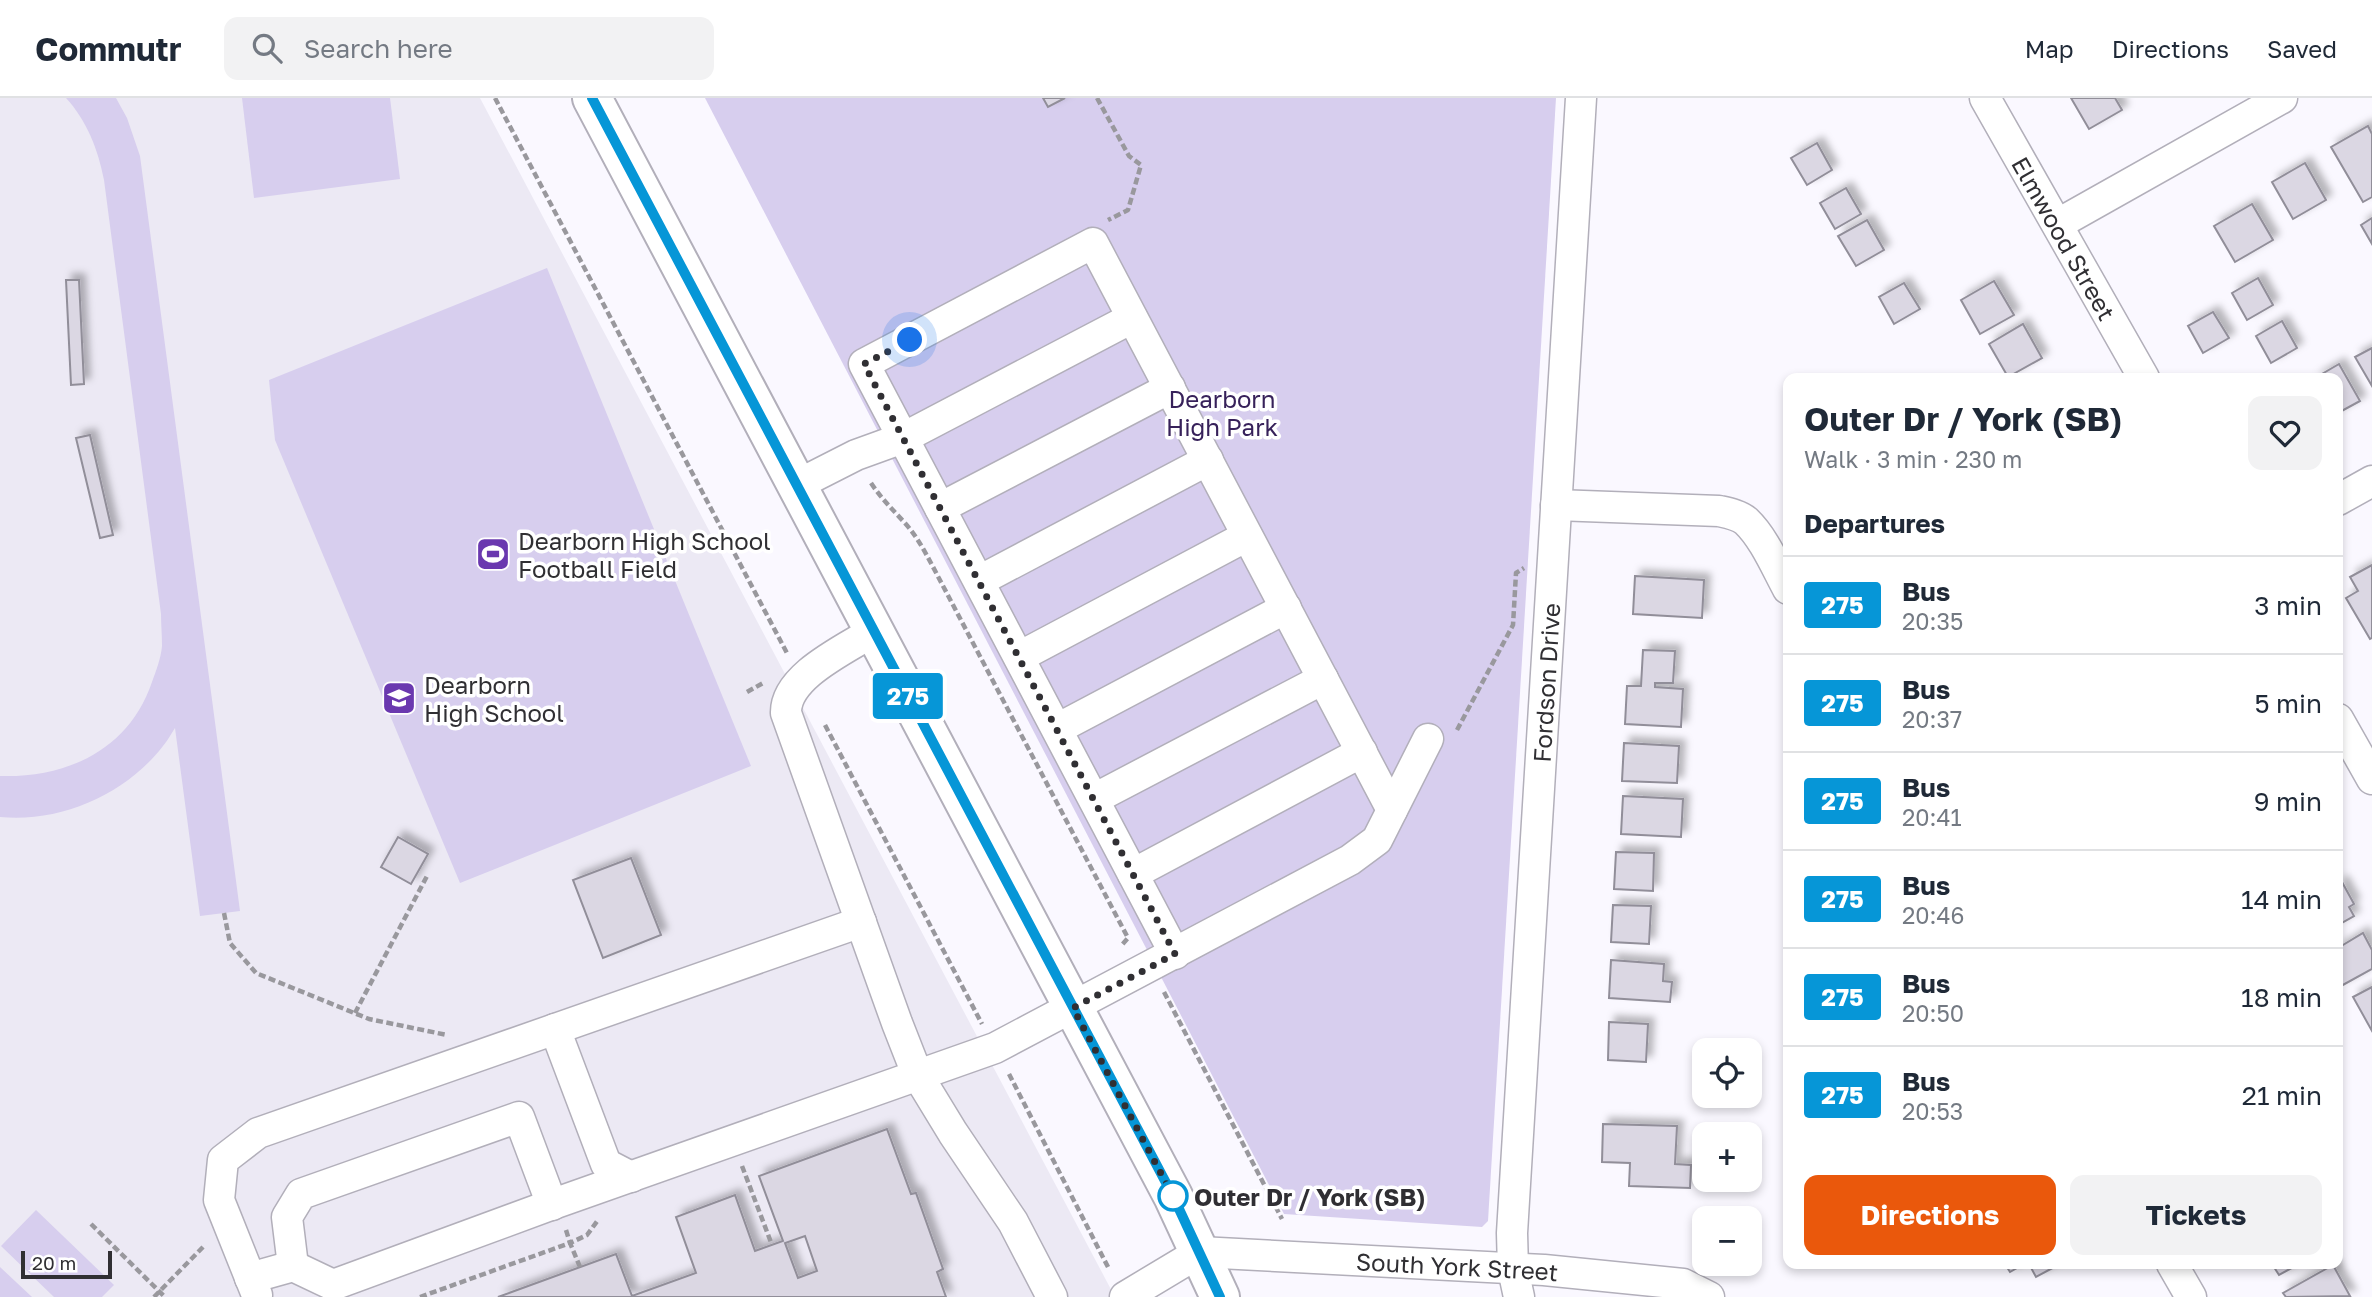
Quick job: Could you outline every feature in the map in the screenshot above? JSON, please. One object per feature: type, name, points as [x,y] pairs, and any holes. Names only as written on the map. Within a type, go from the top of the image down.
[{"type":"main road","points":[[592,98],[1073,1008],[1200,1252],[1220,1297]]},
{"type":"street","name":"Fordson Drive","points":[[1516,1283],[1513,1219],[1581,98]]},
{"type":"street","name":"Elmwood Street","points":[[1985,98],[2141,373]]},
{"type":"street","points":[[2057,224],[2282,98]]},
{"type":"street","points":[[1175,954],[864,364],[1093,243],[1392,810]]},
{"type":"street","points":[[797,485],[856,455],[903,438],[1132,318]]},
{"type":"street","points":[[940,508],[1170,388]]},
{"type":"street","points":[[979,581],[1208,460]]},
{"type":"street","points":[[2343,497],[2372,481]]},
{"type":"street","points":[[1556,505],[1719,511],[1734,514],[1745,520],[1755,533],[1783,581]]},
{"type":"street","points":[[1018,657],[1247,536]]},
{"type":"street","points":[[1057,729],[1286,608]]},
{"type":"street","points":[[874,631],[800,679],[786,705],[786,713],[917,1074],[1013,1222],[1052,1297]]},
{"type":"street","points":[[1094,799],[1323,679]]},
{"type":"street","points":[[2343,728],[2372,779]]},
{"type":"street","points":[[293,1266],[333,1285],[995,1048],[1350,860],[1377,840],[1428,739]]},
{"type":"street","points":[[1133,874],[1362,752]]},
{"type":"street","points":[[293,1266],[254,1287],[219,1199],[223,1160],[258,1133],[861,922]]},
{"type":"street","points":[[555,1028],[606,1164],[631,1177]]},
{"type":"street","points":[[293,1266],[287,1217],[302,1195],[519,1117],[552,1205]]},
{"type":"street","points":[[1125,1297],[1200,1252]]},
{"type":"street","name":"South York Street","points":[[1200,1252],[1516,1283],[1683,1284],[1709,1297]]},
{"type":"street","points":[[2175,1269],[2191,1297]]},
{"type":"path","points":[[495,98],[793,666]]},
{"type":"path","points":[[1093,243],[1099,225],[1128,210],[1141,165],[1129,156],[1097,98]]},
{"type":"path","points":[[871,483],[885,504],[918,540],[1128,937],[1114,954],[1127,979]]},
{"type":"path","points":[[824,723],[984,1028]]},
{"type":"path","points":[[355,1013],[427,876]]},
{"type":"path","points":[[224,913],[230,943],[256,973],[369,1019],[449,1035]]},
{"type":"path","points":[[1161,989],[1282,1219]]},
{"type":"path","points":[[1009,1074],[1109,1269]]},
{"type":"path","points":[[741,1162],[772,1245]]},
{"type":"path","points":[[420,1297],[434,1295],[587,1235],[606,1211],[594,1200],[590,1191]]},
{"type":"path","points":[[154,1297],[228,1222]]},
{"type":"path","points":[[91,1224],[165,1297]]},
{"type":"path","points":[[570,1243],[580,1267]]},
{"type":"shaded area","name":"Dearborn High School","points":[[0,98],[480,98],[1115,1297],[0,1297]]},
{"type":"green space","points":[[66,98],[116,98],[127,118],[140,156],[240,911],[200,916],[175,728],[148,763],[111,791],[90,802],[46,815],[0,817],[0,776],[49,772],[71,765],[111,742],[128,726],[142,706],[162,646],[161,614],[104,180],[91,136]]},
{"type":"green space","points":[[242,98],[390,98],[400,179],[254,198]]},
{"type":"green space","name":"Dearborn High Park","points":[[705,98],[1556,98],[1488,1221],[1482,1227],[1284,1214]]},
{"type":"green space","name":"Dearborn High School Football Field","points":[[547,268],[751,766],[460,883],[275,440],[269,380]]},
{"type":"green space","points":[[36,1210],[114,1285],[102,1297],[54,1297],[1,1246]]},
{"type":"green space","points":[[0,1267],[32,1297],[0,1297]]},
{"type":"building","points":[[1043,98],[1065,98],[1048,107]]},
{"type":"building","points":[[2071,98],[2115,98],[2122,110],[2089,129]]},
{"type":"building","points":[[2368,126],[2372,134],[2372,197],[2363,202],[2331,147]]},
{"type":"building","points":[[1817,143],[1832,170],[1807,185],[1791,158]]},
{"type":"building","points":[[2305,163],[2326,200],[2293,219],[2272,182]]},
{"type":"building","points":[[1846,188],[1861,214],[1835,229],[1820,203]]},
{"type":"building","points":[[2252,204],[2273,240],[2235,262],[2214,226]]},
{"type":"building","points":[[2372,218],[2372,244],[2361,225]]},
{"type":"building","points":[[1867,220],[1884,250],[1856,266],[1838,236]]},
{"type":"building","points":[[2258,278],[2273,305],[2247,320],[2232,293]]},
{"type":"building","points":[[66,280],[79,280],[84,384],[71,385]]},
{"type":"building","points":[[1994,281],[2014,315],[1980,334],[1961,300]]},
{"type":"building","points":[[1904,283],[1920,309],[1894,324],[1879,297]]},
{"type":"building","points":[[2213,312],[2229,338],[2203,353],[2188,326]]},
{"type":"building","points":[[2282,321],[2297,348],[2271,363],[2256,336]]},
{"type":"building","points":[[2023,324],[2042,358],[2015,373],[2006,373],[1989,344]]},
{"type":"building","points":[[2372,348],[2372,386],[2355,357]]},
{"type":"building","points":[[2339,364],[2360,401],[2343,410],[2343,373],[2324,373]]},
{"type":"building","points":[[90,435],[113,535],[100,538],[76,438]]},
{"type":"building","points":[[2372,565],[2370,639],[2346,598],[2358,591],[2350,577]]},
{"type":"building","points":[[1635,576],[1704,580],[1702,618],[1633,614]]},
{"type":"building","points":[[1643,650],[1675,651],[1673,683],[1655,683],[1655,687],[1683,689],[1681,727],[1625,724],[1627,686],[1641,686]]},
{"type":"building","points":[[1624,743],[1679,746],[1677,783],[1622,781]]},
{"type":"building","points":[[1623,796],[1683,799],[1681,837],[1621,834]]},
{"type":"building","points":[[398,837],[428,854],[411,884],[381,867]]},
{"type":"building","points":[[1616,852],[1654,853],[1653,891],[1614,889]]},
{"type":"building","points":[[631,858],[661,935],[603,958],[573,880]]},
{"type":"building","points":[[2343,884],[2354,904],[2349,907],[2354,916],[2343,922]]},
{"type":"building","points":[[1613,905],[1651,906],[1649,944],[1611,942]]},
{"type":"building","points":[[2363,933],[2372,950],[2372,969],[2343,985],[2343,945]]},
{"type":"building","points":[[1611,960],[1664,964],[1663,981],[1672,982],[1670,1002],[1609,998]]},
{"type":"building","points":[[2372,987],[2372,1031],[2353,997]]},
{"type":"building","points":[[1609,1022],[1648,1024],[1646,1062],[1608,1060]]},
{"type":"building","points":[[1603,1124],[1677,1126],[1675,1164],[1691,1165],[1690,1188],[1629,1186],[1630,1163],[1602,1162]]},
{"type":"building","points":[[887,1129],[911,1194],[916,1193],[943,1269],[937,1272],[946,1297],[498,1297],[616,1254],[632,1296],[696,1273],[676,1217],[735,1195],[755,1251],[783,1241],[759,1176]],"holes":[[[805,1236],[817,1271],[798,1278],[785,1243]]]},
{"type":"building","points":[[2032,1269],[2051,1269],[2036,1277]]},
{"type":"building","points":[[2275,1269],[2290,1269],[2279,1275]]},
{"type":"building","points":[[2326,1269],[2335,1269],[2350,1296],[2286,1297],[2283,1293]]},
{"type":"bus line","name":"275","points":[[592,98],[1173,1196],[1220,1297]]},
{"type":"place","name":"Dearborn High School Football Field","points":[[493,554]]},
{"type":"place","name":"Dearborn High School","points":[[399,698]]},
{"type":"place","name":"Outer Dr / York (SB)","points":[[1173,1196]]},
{"type":"route","points":[[910,340],[864,364],[1175,954],[1073,1008],[1173,1196]]}]
